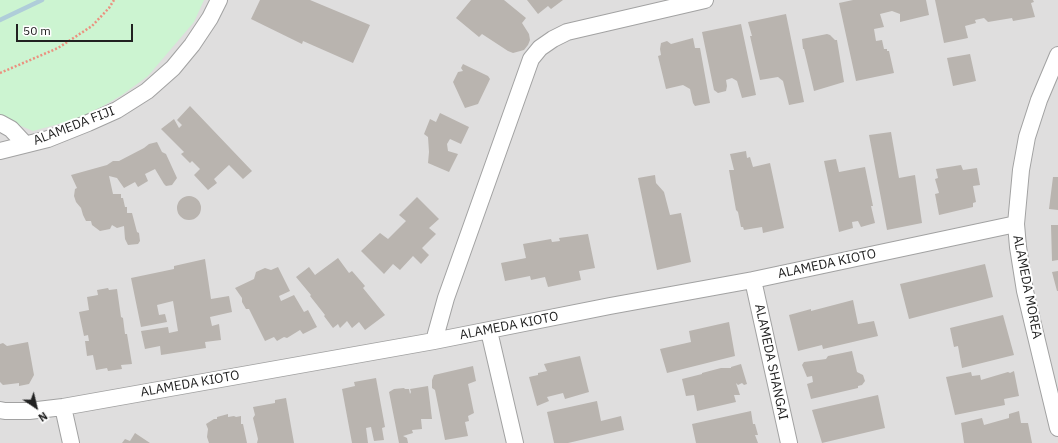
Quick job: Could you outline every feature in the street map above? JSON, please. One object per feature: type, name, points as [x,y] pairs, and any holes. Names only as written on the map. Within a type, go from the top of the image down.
[{"type":"street","name":"ALAMEDA FIJI","points":[[0,151],[48,139],[88,124],[117,110],[147,91],[173,68],[192,45],[210,18],[219,0]]},
{"type":"street","points":[[434,341],[446,298],[525,76],[531,60],[540,48],[567,32],[705,0]]},
{"type":"street","name":"ALAMEDA MOREA","points":[[1058,56],[1039,100],[1027,137],[1020,177],[1016,224],[1025,290],[1058,428]]},
{"type":"street","points":[[0,123],[11,129],[25,144]]},
{"type":"street","name":"ALAMEDA KIOTO","points":[[0,410],[29,411],[64,407],[489,331],[610,306],[753,280],[1016,224]]},
{"type":"street","name":"ALAMEDA SHANGAI","points":[[753,280],[789,443]]},
{"type":"street","points":[[489,331],[515,443]]},
{"type":"street","points":[[64,407],[71,443]]},
{"type":"path","points":[[0,73],[58,48],[92,26],[109,8],[114,0]]},
{"type":"shaded area","points":[[0,0],[1058,0],[1058,443],[0,443]]},
{"type":"green space","points":[[0,0],[204,0],[194,22],[148,76],[122,95],[84,117],[33,131],[0,117]]},
{"type":"building","points":[[260,0],[310,0],[370,25],[353,63],[303,41],[302,44],[251,19]]},
{"type":"building","points":[[471,0],[504,0],[526,18],[522,23],[529,34],[530,40],[524,50],[513,53],[508,51],[482,34],[479,37],[456,18]]},
{"type":"building","points":[[527,0],[563,0],[551,9],[548,6],[538,14]]},
{"type":"building","points":[[853,0],[926,0],[929,15],[900,22],[900,14],[892,11],[880,14],[884,27],[874,29],[876,41],[882,40],[884,49],[889,51],[894,73],[856,81],[839,3]]},
{"type":"building","points":[[935,0],[1033,0],[1034,2],[1031,3],[1035,17],[1013,21],[1012,18],[988,22],[984,18],[975,20],[976,23],[965,26],[968,38],[944,43]]},
{"type":"building","points":[[786,14],[804,102],[789,105],[783,81],[778,77],[760,80],[748,22]]},
{"type":"building","points":[[741,24],[756,95],[742,98],[737,81],[732,78],[726,80],[726,91],[718,93],[714,90],[702,32]]},
{"type":"building","points":[[827,34],[837,40],[844,82],[814,91],[803,49],[802,39]]},
{"type":"building","points":[[693,38],[695,48],[700,48],[710,103],[695,106],[690,89],[683,85],[666,89],[658,56],[661,55],[661,43],[667,41],[671,44]]},
{"type":"building","points":[[970,54],[976,81],[953,86],[947,58]]},
{"type":"building","points":[[463,64],[488,76],[490,79],[478,104],[465,108],[453,82],[458,72],[463,71],[461,68]]},
{"type":"building","points":[[190,106],[252,171],[243,179],[229,165],[214,179],[217,183],[208,190],[194,175],[200,169],[192,161],[190,163],[181,154],[184,152],[161,129],[174,119],[179,128],[182,125],[177,120]]},
{"type":"building","points":[[440,113],[469,127],[461,144],[450,139],[447,144],[448,151],[458,154],[449,172],[428,163],[428,137],[424,134],[430,119],[436,122]]},
{"type":"building","points":[[891,132],[899,178],[915,175],[922,223],[887,230],[869,135]]},
{"type":"building","points":[[157,142],[162,152],[166,154],[177,178],[172,185],[166,186],[155,169],[145,174],[148,181],[138,187],[135,182],[124,188],[117,178],[109,176],[113,194],[121,194],[125,207],[127,207],[127,213],[132,213],[137,232],[139,233],[140,241],[138,244],[128,245],[125,239],[124,226],[117,228],[112,225],[110,229],[100,231],[92,225],[91,221],[86,221],[74,196],[75,189],[77,188],[71,175],[107,165],[113,161],[119,161],[149,144]]},
{"type":"building","points":[[746,151],[747,158],[750,157],[753,167],[770,163],[784,228],[763,233],[762,227],[744,230],[743,227],[741,227],[738,212],[736,210],[729,170],[734,170],[730,154]]},
{"type":"building","points":[[836,159],[839,172],[865,167],[875,223],[861,227],[858,221],[852,222],[853,228],[839,232],[824,161]]},
{"type":"building","points":[[961,165],[963,170],[977,168],[980,185],[973,186],[976,202],[973,203],[973,207],[939,215],[935,194],[939,193],[935,179],[938,178],[936,169]]},
{"type":"building","points":[[655,175],[656,183],[664,192],[670,215],[681,213],[691,262],[657,270],[638,178]]},
{"type":"building","points":[[1053,177],[1058,177],[1058,210],[1049,209]]},
{"type":"building","points":[[189,196],[198,199],[201,208],[198,217],[189,220],[180,217],[177,208],[180,199]]},
{"type":"building","points":[[417,197],[439,219],[429,228],[436,234],[422,248],[429,255],[421,264],[413,256],[400,270],[393,264],[384,274],[361,251],[380,233],[388,239],[406,221],[399,215]]},
{"type":"building","points":[[1051,225],[1058,225],[1058,260],[1052,261]]},
{"type":"building","points":[[588,234],[595,268],[579,271],[581,280],[548,287],[545,277],[531,280],[530,276],[505,281],[501,263],[526,258],[523,244],[551,239],[552,242],[560,241],[559,238]]},
{"type":"building","points":[[338,258],[349,273],[352,271],[365,286],[363,288],[385,315],[365,330],[359,322],[352,328],[347,321],[340,328],[338,324],[333,328],[310,296],[311,295],[296,277],[309,267],[315,275]]},
{"type":"building","points":[[205,259],[211,299],[229,296],[232,312],[210,317],[212,326],[219,324],[221,340],[205,342],[206,348],[161,355],[160,346],[145,349],[141,331],[168,327],[169,333],[178,331],[173,301],[157,305],[159,315],[165,314],[167,322],[141,327],[131,278],[174,269],[174,266]]},
{"type":"building","points":[[985,264],[993,297],[909,319],[900,284]]},
{"type":"building","points":[[278,267],[290,291],[279,296],[281,301],[294,295],[304,312],[308,310],[317,327],[303,334],[300,330],[287,338],[284,337],[277,341],[274,337],[265,341],[249,309],[246,309],[242,302],[242,298],[235,288],[254,279],[256,272],[265,268],[271,270]]},
{"type":"building","points":[[1058,271],[1058,291],[1057,291],[1052,272]]},
{"type":"building","points":[[108,288],[109,290],[117,289],[121,317],[123,318],[125,334],[127,334],[132,364],[121,365],[122,369],[108,371],[107,368],[96,370],[93,355],[87,356],[85,341],[89,341],[88,335],[84,336],[79,312],[89,310],[87,297],[98,295],[97,290]]},
{"type":"building","points":[[853,300],[858,324],[874,321],[878,336],[823,349],[822,345],[798,351],[789,315]]},
{"type":"building","points":[[1003,315],[1014,355],[962,368],[958,346],[954,347],[950,328]]},
{"type":"building","points":[[729,322],[735,356],[667,373],[660,349],[691,342],[689,331]]},
{"type":"building","points":[[28,342],[34,375],[29,384],[19,386],[19,383],[3,385],[0,382],[0,344],[3,343],[7,346]]},
{"type":"building","points":[[852,351],[857,372],[863,375],[865,381],[862,385],[858,386],[858,388],[811,399],[807,384],[813,382],[812,376],[807,377],[802,365],[804,362],[826,359],[828,356]]},
{"type":"building","points":[[580,356],[589,392],[565,399],[563,393],[547,397],[549,401],[537,406],[529,377],[547,371],[544,364]]},
{"type":"building","points":[[741,364],[747,384],[744,385],[742,383],[738,385],[736,383],[740,395],[734,395],[736,402],[697,411],[694,395],[686,396],[682,379],[721,368],[731,368]]},
{"type":"building","points":[[473,366],[476,381],[468,384],[474,413],[468,416],[469,421],[465,422],[468,436],[445,440],[435,390],[432,388],[432,380],[434,375]]},
{"type":"building","points":[[1014,371],[1019,396],[1004,399],[1005,405],[955,415],[946,377],[971,372],[972,376],[980,375],[981,380]]},
{"type":"building","points":[[376,378],[385,427],[382,428],[384,440],[374,441],[371,427],[366,428],[368,443],[352,443],[342,389],[355,386],[354,382]]},
{"type":"building","points":[[428,386],[432,419],[421,419],[422,429],[412,430],[413,433],[403,436],[407,438],[408,443],[399,443],[389,392],[394,389],[404,388],[409,389],[410,394],[410,389]]},
{"type":"building","points":[[878,395],[885,428],[822,443],[812,410]]},
{"type":"building","points":[[286,398],[294,443],[257,443],[258,439],[253,418],[255,415],[253,407],[275,403],[275,400]]},
{"type":"building","points":[[597,401],[601,421],[621,416],[624,430],[568,443],[554,443],[547,412]]},
{"type":"building","points":[[751,411],[753,424],[755,424],[758,435],[755,435],[758,443],[696,443],[692,424]]},
{"type":"building","points":[[1019,411],[1021,423],[1028,423],[1032,443],[964,443],[961,423],[982,418],[984,425],[1009,418],[1009,414]]},
{"type":"building","points":[[228,414],[228,417],[241,416],[241,424],[243,424],[247,443],[209,443],[206,424],[214,419],[217,419],[217,417]]},
{"type":"building","points":[[135,433],[150,443],[122,443],[125,439],[130,441]]},
{"type":"waterway","points":[[0,20],[42,0]]}]
